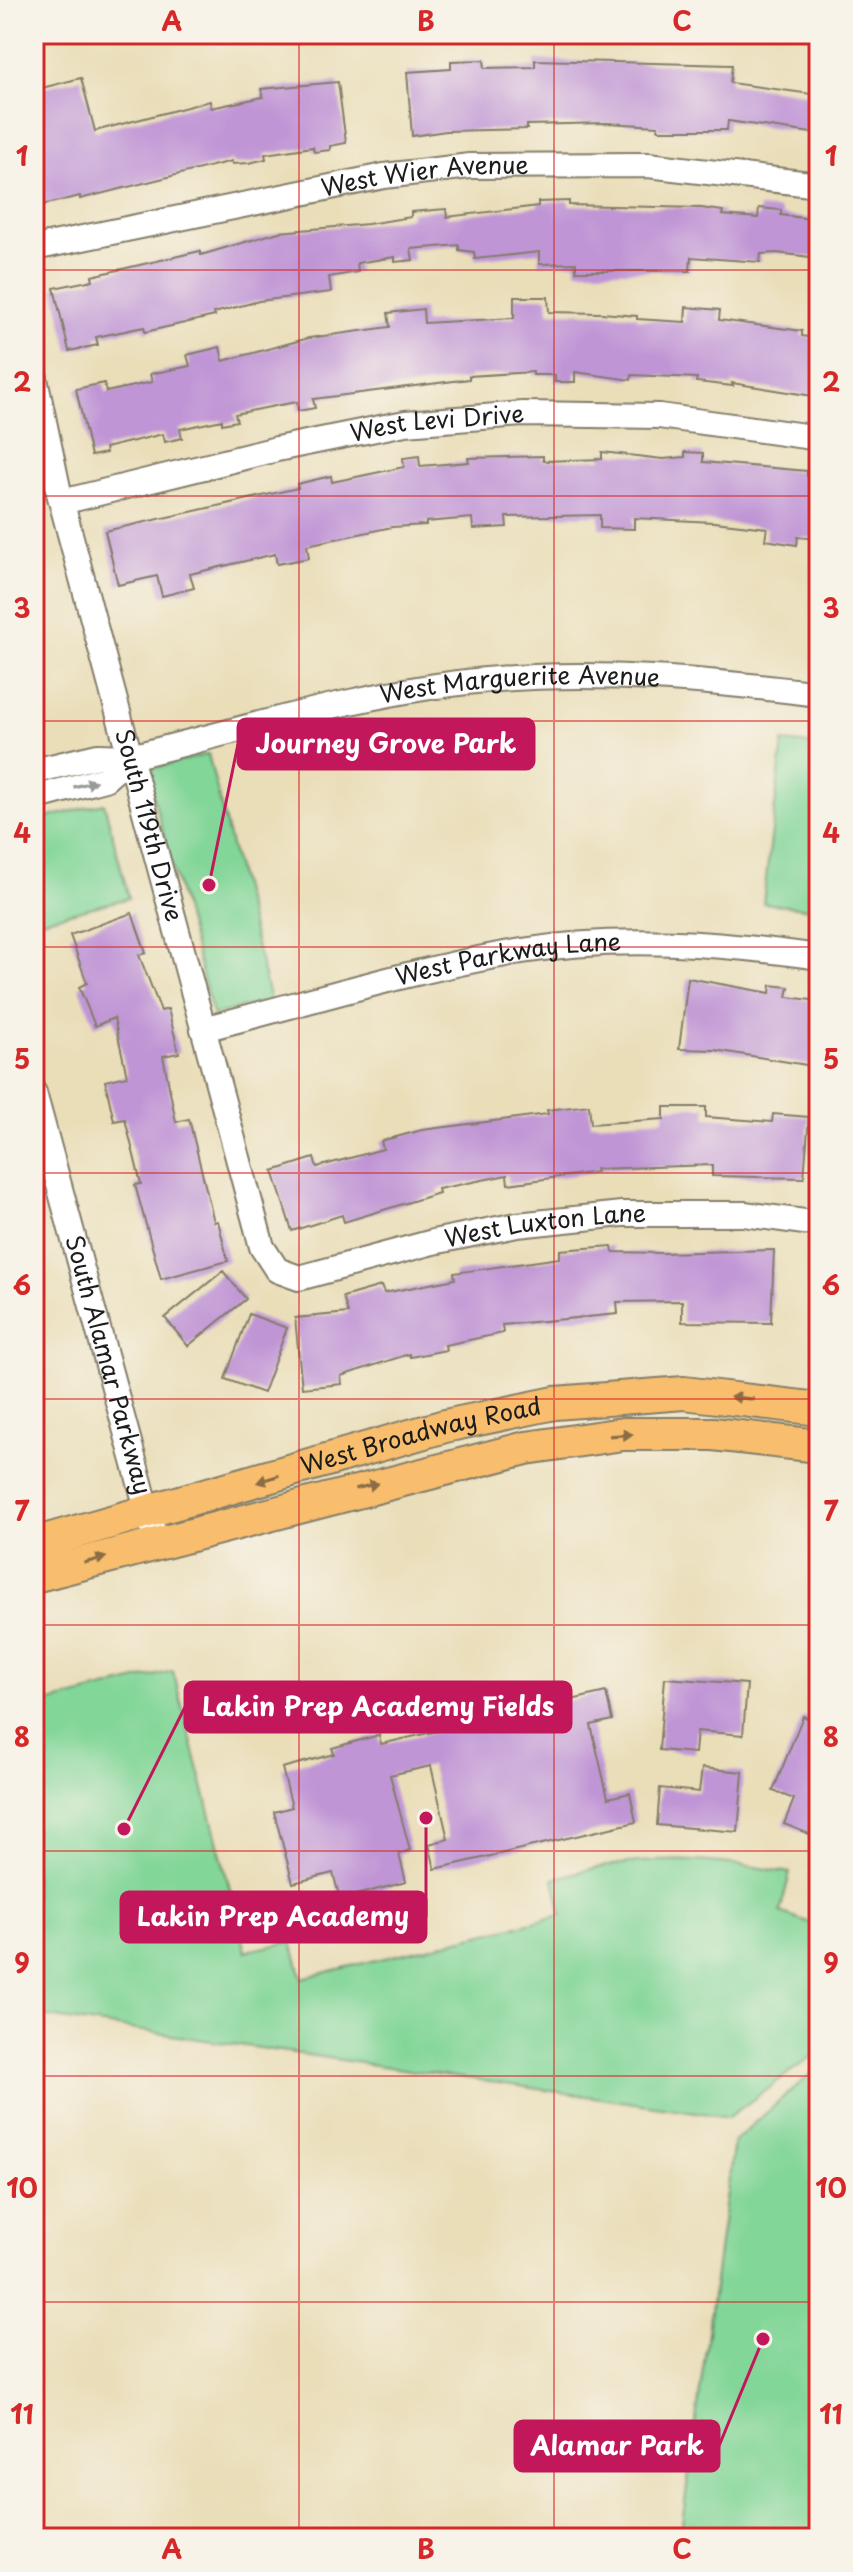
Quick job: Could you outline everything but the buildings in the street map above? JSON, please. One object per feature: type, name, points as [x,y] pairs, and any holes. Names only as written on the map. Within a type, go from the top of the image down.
[{"type":"main road","name":"West Broadway Road","points":[[34,1576],[152,1528],[445,1426],[555,1403],[684,1393],[819,1409]]},
{"type":"main road","name":"West Broadway Road","points":[[34,1544],[152,1528],[526,1448],[623,1434],[713,1434],[819,1446]]},
{"type":"street","name":"West Wier Avenue","points":[[34,248],[384,176],[470,166],[648,165],[819,185]]},
{"type":"street","name":"South 119th Drive","points":[[34,374],[62,502],[262,1247],[277,1270]]},
{"type":"street","name":"West Levi Drive","points":[[62,502],[277,449],[405,423],[523,414],[659,416],[819,438]]},
{"type":"street","name":"West Marguerite Avenue","points":[[34,771],[98,756],[130,757],[380,697],[483,680],[580,674],[690,678],[819,694]]},
{"type":"street","name":"West Marguerite Avenue","points":[[34,798],[105,779],[130,757]]},
{"type":"street","name":"West Parkway Lane","points":[[203,1029],[524,950],[657,942],[756,948],[819,957]]},
{"type":"street","name":"South Alamar Parkway","points":[[34,1093],[152,1528]]},
{"type":"street","name":"West Luxton Lane","points":[[277,1270],[299,1278],[489,1230],[622,1214],[744,1214],[819,1224]]},
{"type":"green space","points":[[783,742],[819,746],[819,910],[763,903]]},
{"type":"green space","points":[[208,754],[270,1000],[213,1015],[146,770]]},
{"type":"green space","points":[[104,803],[129,898],[38,921],[34,908],[34,821]]},
{"type":"green space","points":[[173,1671],[246,1951],[292,1942],[302,1978],[562,1915],[554,1879],[583,1871],[642,1862],[701,1861],[790,1873],[780,1912],[819,1926],[819,2051],[729,2117],[34,2015],[34,1706]]},
{"type":"green space","points":[[819,2067],[819,2538],[680,2538],[734,2141]]},
{"type":"place","name":"Journey Grove Park","points":[[209,885]]},
{"type":"place","name":"Lakin Prep Academy","points":[[426,1818]]},
{"type":"place","name":"Lakin Prep Academy Fields","points":[[124,1829]]},
{"type":"place","name":"Alamar Park","points":[[763,2339]]}]
